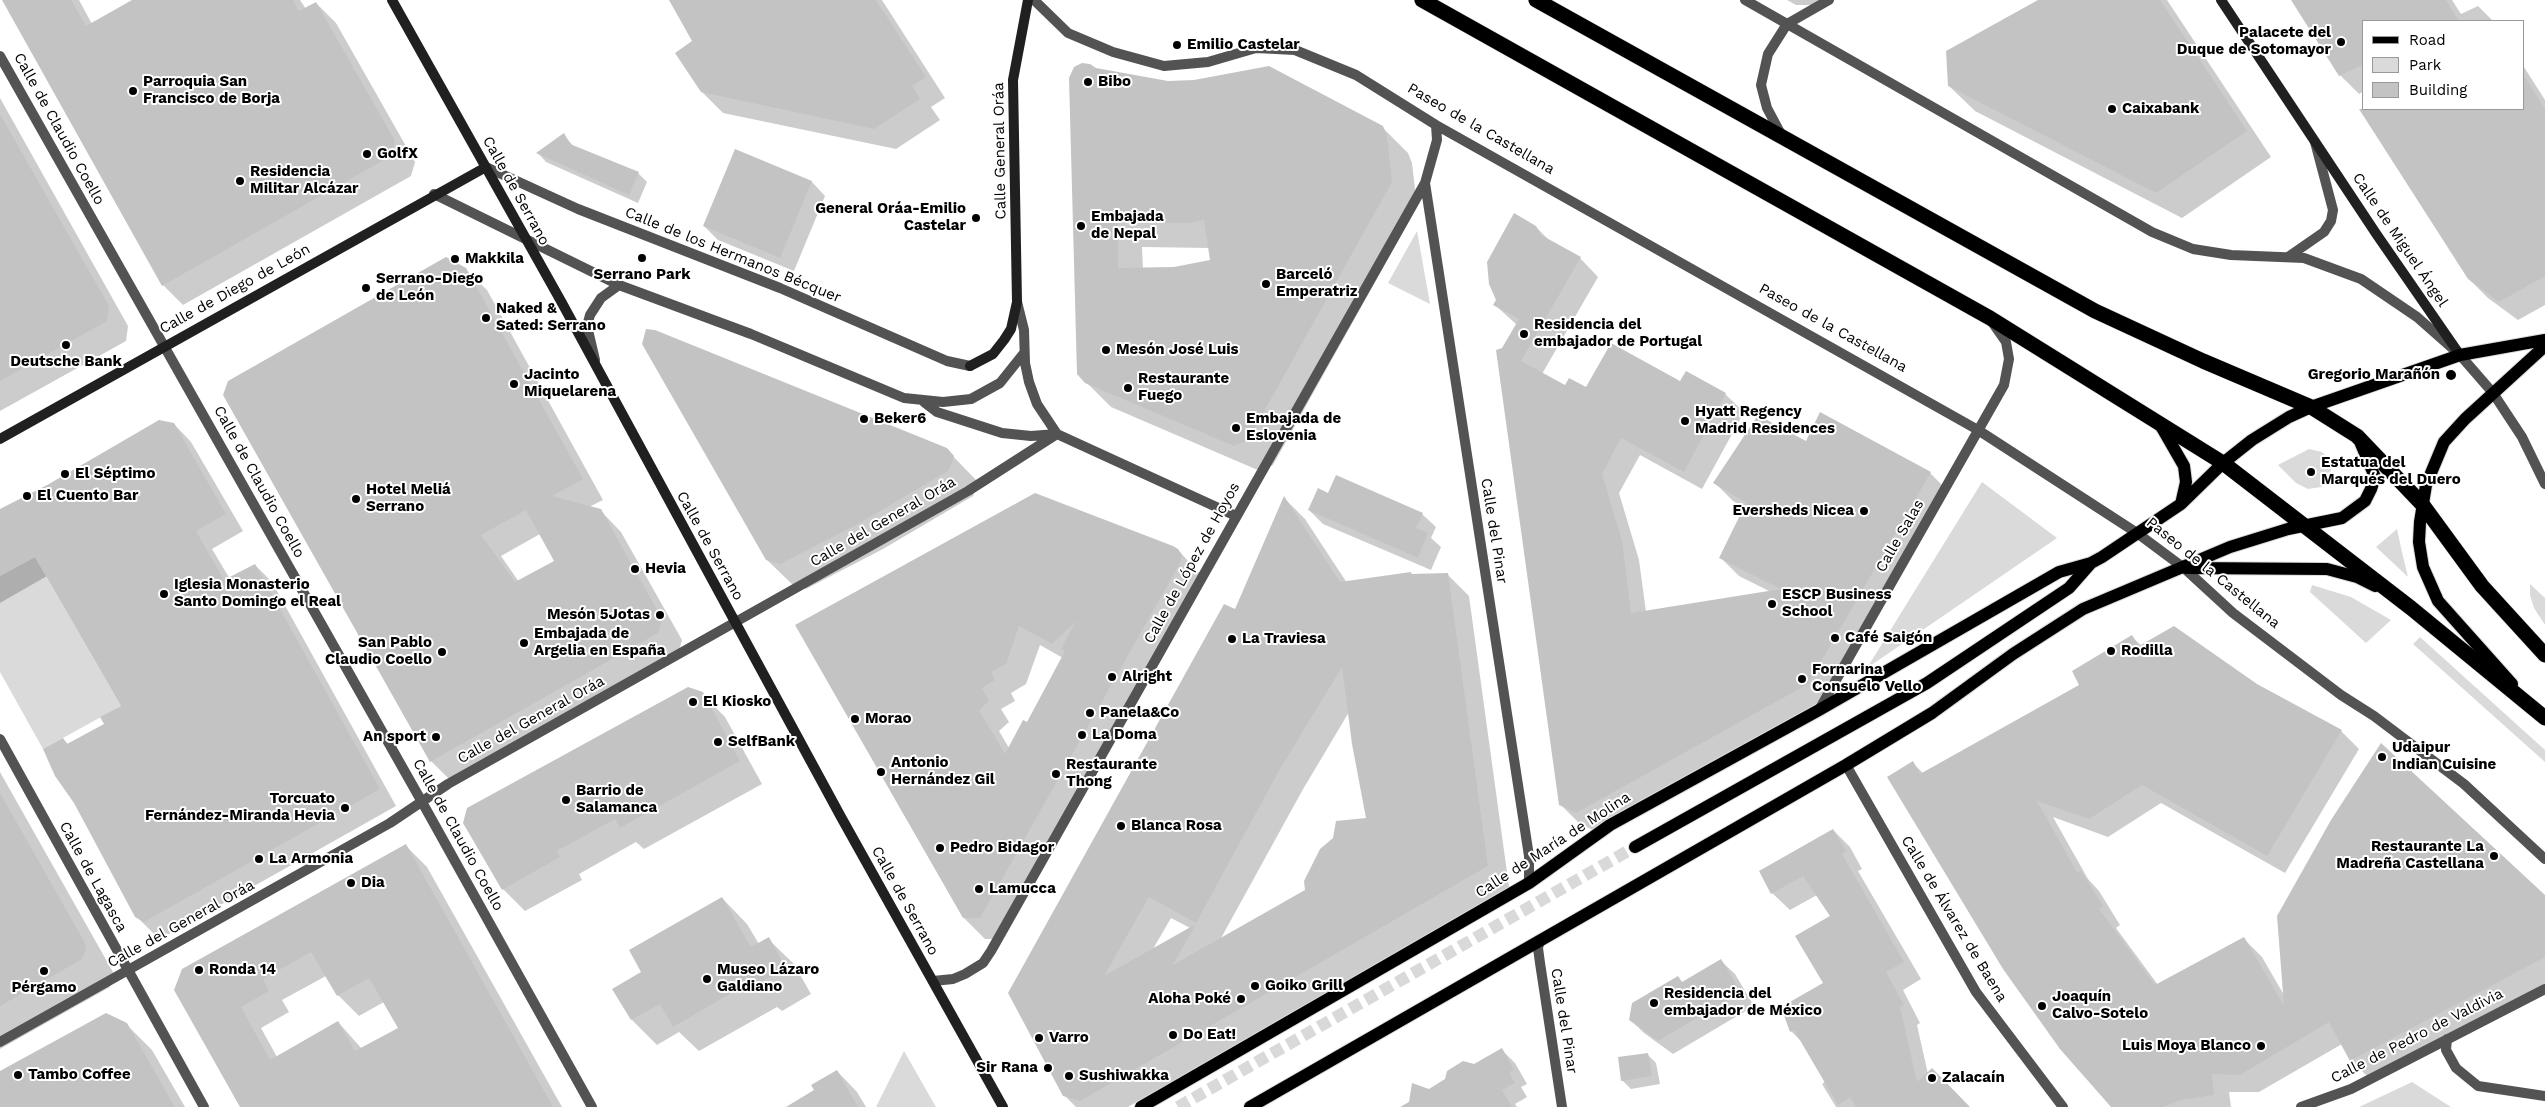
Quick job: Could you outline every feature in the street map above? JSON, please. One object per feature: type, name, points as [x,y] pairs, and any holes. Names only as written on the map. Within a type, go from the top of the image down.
[{"type":"highway","points":[[1422,0],[1990,318],[2222,463],[2306,526],[2544,716]]},
{"type":"highway","points":[[1536,0],[2095,311],[2203,361],[2311,407],[2358,436],[2422,504],[2482,586],[2545,655]]},
{"type":"main road","name":"Calle de María de Molina","points":[[1635,847],[1927,683],[2069,588],[2092,563],[2181,504],[2222,463],[2272,427],[2311,407],[2460,355],[2545,340]]},
{"type":"main road","points":[[2544,716],[2475,644],[2438,601],[2423,567],[2419,542],[2422,504],[2432,467],[2444,442],[2493,393],[2545,346]]},
{"type":"main road","points":[[2161,426],[2184,466],[2186,482],[2181,504]]},
{"type":"main road","points":[[1250,1107],[1846,765],[1932,713],[2013,654],[2083,609],[2141,583],[2184,568],[2230,547],[2261,536],[2342,518],[2364,502],[2372,489],[2374,477],[2358,436]]},
{"type":"main road","name":"Calle de María de Molina","points":[[1141,1107],[1529,883],[1610,825],[1819,710],[2059,572],[2092,563]]},
{"type":"main road","points":[[2184,568],[2327,569],[2357,577],[2395,596]]},
{"type":"street","name":"Calle de Serrano","points":[[392,0],[486,167],[735,624],[1003,1107]]},
{"type":"street","name":"Calle General Oráa","points":[[970,366],[993,354],[1004,340],[1011,330],[1017,302],[1013,86],[1028,0]]},
{"type":"street","name":"Paseo de la Castellana","points":[[1034,0],[1068,33],[1113,52],[1164,66],[1208,62],[1256,48],[1295,50],[1356,75],[1436,125],[1978,430],[2138,533],[2184,568],[2241,619],[2341,695],[2374,716],[2464,784],[2545,859]]},
{"type":"street","points":[[1745,0],[2152,232],[2193,250],[2231,255],[2304,258],[2322,263],[2361,279],[2417,317],[2460,355],[2493,393],[2522,437],[2545,484]]},
{"type":"street","points":[[1782,137],[1767,108],[1761,85],[1768,54],[1787,24],[1829,0]]},
{"type":"street","name":"Calle de Miguel Ángel","points":[[2220,0],[2460,355]]},
{"type":"street","name":"Calle de Claudio Coello","points":[[0,56],[422,802],[592,1107]]},
{"type":"street","name":"Calle de López de Hoyos","points":[[932,981],[953,978],[970,971],[983,963],[991,952],[1425,183],[1437,140],[1436,125]]},
{"type":"street","name":"Calle de Miguel Ángel","points":[[2288,257],[2324,232],[2331,221],[2333,210],[2315,142]]},
{"type":"street","name":"Calle de Diego de León","points":[[0,439],[434,194],[486,167]]},
{"type":"street","name":"Calle de los Hermanos Bécquer","points":[[486,167],[578,209],[780,288],[947,361],[970,366]]},
{"type":"street","name":"Calle del Pinar","points":[[1425,183],[1529,856],[1529,883]]},
{"type":"street","points":[[434,194],[619,285],[751,334],[904,398],[943,402],[971,399],[1000,382],[1024,353]]},
{"type":"street","points":[[600,374],[587,326],[595,305],[601,298],[619,285]]},
{"type":"street","points":[[1017,302],[1024,330],[1024,353],[1029,382],[1037,404],[1057,434]]},
{"type":"street","name":"Calle Salas","points":[[1819,710],[2004,385],[2009,359],[2006,342],[1990,318]]},
{"type":"street","points":[[923,401],[937,412],[1002,433],[1031,436],[1057,434],[1236,516]]},
{"type":"street","name":"Calle del General Oráa","points":[[0,1042],[390,823],[448,784],[968,491],[1057,434]]},
{"type":"street","name":"Calle de Lagasca","points":[[0,739],[204,1107]]},
{"type":"street","name":"Calle de Álvarez de Baena","points":[[1846,765],[1976,992],[2064,1107]]},
{"type":"street","name":"Calle del Pinar","points":[[1540,940],[1538,948],[1562,1107]]},
{"type":"street","name":"Calle de Pedro de Valdivia","points":[[2300,1107],[2351,1089],[2545,989]]},
{"type":"street","points":[[2447,1039],[2446,1050],[2456,1068],[2478,1086],[2545,1096]]},
{"type":"green space","points":[[1417,231],[1430,304],[1388,283]]},
{"type":"green space","points":[[2309,449],[2322,452],[2327,457],[2331,470],[2326,482],[2321,487],[2308,489],[2296,483],[2278,465]]},
{"type":"green space","points":[[1982,482],[2057,538],[1867,668]]},
{"type":"green space","points":[[2397,529],[2402,552],[2408,577],[2376,547]]},
{"type":"green space","points":[[35,557],[121,706],[43,749],[0,672],[0,576]]},
{"type":"green space","points":[[2530,584],[2545,598],[2545,625],[2534,608],[2530,595]]},
{"type":"green space","points":[[2312,585],[2351,597],[2391,620],[2366,643],[2310,592]]},
{"type":"green space","points":[[2420,637],[2545,750],[2545,762],[2413,644]]},
{"type":"green space","points":[[904,1051],[936,1107],[876,1107]]},
{"type":"green space","points":[[2412,1082],[2451,1107],[2359,1107]]},
{"type":"building","points":[[2,0],[71,0],[86,26],[132,0],[293,0],[299,11],[316,2],[395,141],[391,156],[162,286]]},
{"type":"building","points":[[669,0],[876,0],[926,77],[912,86],[920,99],[874,129],[701,92],[675,53],[692,41]]},
{"type":"building","name":"Caixabank","points":[[2038,0],[2160,0],[2247,131],[2156,193],[1948,86],[1946,51]]},
{"type":"building","name":"Palacete del Duque de Sotomayor","points":[[2291,0],[2446,0],[2458,20],[2362,20],[2362,65],[2339,76]]},
{"type":"building","points":[[1082,63],[1090,64],[1096,68],[1168,81],[1194,80],[1269,66],[1383,126],[1387,136],[1392,182],[1248,440],[1234,446],[1085,383],[1077,374],[1069,78],[1074,67]],"holes":[[[1204,220],[1210,260],[1174,267],[1118,268],[1118,222],[1188,223]]]},
{"type":"building","points":[[2525,78],[2545,109],[2545,276],[2499,302],[2468,279],[2359,109],[2525,110]]},
{"type":"building","points":[[0,114],[109,306],[107,321],[0,381]]},
{"type":"building","points":[[564,133],[570,144],[639,172],[629,195],[536,153]]},
{"type":"building","points":[[735,149],[812,181],[780,258],[703,226]]},
{"type":"building","points":[[1514,213],[1536,226],[1541,235],[1581,257],[1521,361],[1565,385],[1569,378],[1586,387],[1611,343],[1680,381],[1686,371],[1726,393],[1684,472],[1621,438],[1602,474],[1622,541],[1631,613],[1781,589],[1719,558],[1746,503],[1713,483],[1758,415],[1806,441],[1820,412],[1931,472],[1808,684],[1576,813],[1559,805],[1496,350],[1502,348],[1519,319],[1493,305],[1496,300],[1489,284],[1487,262]]},
{"type":"building","points":[[446,257],[466,268],[583,479],[552,496],[601,509],[662,619],[658,633],[430,762],[223,395],[228,381]],"holes":[[[526,510],[554,561],[515,582],[481,535]]]},
{"type":"building","points":[[646,329],[655,330],[947,448],[954,456],[951,466],[948,471],[858,524],[780,564],[766,560],[642,344]]},
{"type":"building","points":[[159,420],[174,423],[226,514],[196,531],[224,580],[255,564],[380,789],[144,922],[135,917],[74,803],[55,776],[43,749],[63,738],[67,744],[104,724],[100,717],[121,706],[35,557],[0,576],[0,509],[49,484]]},
{"type":"building","points":[[1336,475],[1423,513],[1416,528],[1428,533],[1418,558],[1308,510],[1318,488],[1328,493]]},
{"type":"building","points":[[1035,493],[1173,546],[1182,555],[1180,563],[980,918],[963,918],[795,625]],"holes":[[[1076,621],[1061,649],[1065,651],[1027,722],[1023,720],[1005,754],[979,710],[989,701],[982,688],[995,680],[991,672],[1006,664],[1019,626],[1052,644]]]},
{"type":"building","points":[[1284,496],[1340,582],[1411,572],[1411,574],[1448,573],[1488,866],[1080,1101],[1063,1096],[1008,993],[1224,604],[1235,609]],"holes":[[[1342,667],[1352,744],[1366,818],[1336,821],[1333,838],[1320,849],[1304,881],[1305,890],[1173,965],[1196,924],[1104,976],[1149,897],[1196,923],[1280,769]]]},
{"type":"building","points":[[2174,626],[2257,684],[2342,730],[2267,856],[2142,785],[2089,819],[2037,801],[2077,872],[2081,871],[2103,906],[2099,909],[2155,985],[2244,937],[2284,1006],[2277,916],[2331,820],[2381,743],[2545,895],[2545,957],[2350,1061],[2329,1022],[2240,1075],[2212,1074],[2214,1095],[2181,1100],[2163,1107],[2111,1107],[2060,1049],[2003,969],[1887,777],[1913,761],[1920,774],[2079,685],[2072,671],[2132,635],[2139,646]]},
{"type":"building","points":[[688,687],[703,692],[740,761],[620,828],[615,819],[557,851],[560,857],[502,890],[463,823],[467,808]]},
{"type":"building","points":[[0,793],[85,943],[86,949],[82,959],[0,1006]]},
{"type":"building","points":[[1833,829],[1846,851],[1842,854],[1904,962],[1886,972],[1904,1005],[1900,1007],[1917,1082],[1932,1068],[1970,1107],[1856,1107],[1850,1097],[1838,1105],[1794,1030],[1790,1032],[1781,1007],[1823,983],[1795,936],[1830,916],[1803,876],[1771,894],[1759,871]]},
{"type":"building","points":[[406,844],[553,1107],[240,1107],[174,990],[182,969]],"holes":[[[311,952],[337,996],[369,978],[398,1028],[355,1051],[338,1021],[270,1060],[241,1007],[269,991],[263,979]]]},
{"type":"building","points":[[722,897],[751,947],[769,937],[786,968],[755,986],[752,981],[673,1027],[660,1004],[631,1020],[612,989],[641,972],[629,950]]},
{"type":"building","points":[[1721,959],[1741,992],[1658,1041],[1629,1020],[1632,1003],[1678,976],[1682,982]]},
{"type":"building","points":[[106,1013],[127,1023],[175,1107],[0,1107],[0,1071]]},
{"type":"building","points":[[1502,1048],[1514,1070],[1509,1073],[1515,1083],[1502,1090],[1512,1107],[1401,1107],[1409,1102],[1412,1083],[1429,1089],[1445,1079],[1447,1071],[1463,1061],[1474,1064]]},
{"type":"building","points":[[1648,1053],[1652,1076],[1621,1081],[1618,1057]]},
{"type":"building","points":[[837,1070],[858,1107],[786,1107],[814,1090],[811,1085]]},
{"type":"tunnel","points":[[1178,1107],[1635,847]]},
{"type":"place","name":"Palacete del Duque de Sotomayor","points":[[2341,42]]},
{"type":"place","name":"Emilio Castelar","points":[[1177,45]]},
{"type":"place","name":"Bibo","points":[[1088,82]]},
{"type":"place","name":"Parroquia San Francisco de Borja","points":[[133,91]]},
{"type":"place","name":"Caixabank","points":[[2112,109]]},
{"type":"place","name":"GolfX","points":[[367,154]]},
{"type":"place","name":"Residencia Militar Alcázar","points":[[240,181]]},
{"type":"place","name":"General Oráa-Emilio Castelar","points":[[976,218]]},
{"type":"place","name":"Embajada de Nepal","points":[[1081,226]]},
{"type":"place","name":"Serrano Park","points":[[642,258]]},
{"type":"place","name":"Makkila","points":[[455,259]]},
{"type":"place","name":"Barceló Emperatriz","points":[[1266,284]]},
{"type":"place","name":"Serrano-Diego de León","points":[[366,288]]},
{"type":"place","name":"Naked & Sated: Serrano","points":[[486,318]]},
{"type":"place","name":"Residencia del embajador de Portugal","points":[[1524,334]]},
{"type":"place","name":"Deutsche Bank","points":[[66,345]]},
{"type":"place","name":"Mesón José Luis","points":[[1106,350]]},
{"type":"place","name":"Gregorio Marañón","points":[[2451,375]]},
{"type":"place","name":"Jacinto Miquelarena","points":[[514,384]]},
{"type":"place","name":"Restaurante Fuego","points":[[1128,388]]},
{"type":"place","name":"Beker6","points":[[864,419]]},
{"type":"place","name":"Hyatt Regency Madrid Residences","points":[[1685,421]]},
{"type":"place","name":"Embajada de Eslovenia","points":[[1236,428]]},
{"type":"place","name":"Estatua del Marqués del Duero","points":[[2311,472]]},
{"type":"place","name":"El Séptimo","points":[[65,474]]},
{"type":"place","name":"El Cuento Bar","points":[[27,496]]},
{"type":"place","name":"Hotel Meliá Serrano","points":[[356,499]]},
{"type":"place","name":"Eversheds Nicea","points":[[1864,511]]},
{"type":"place","name":"Hevia","points":[[635,569]]},
{"type":"place","name":"Iglesia Monasterio Santo Domingo el Real","points":[[164,594]]},
{"type":"place","name":"ESCP Business School","points":[[1772,604]]},
{"type":"place","name":"Mesón 5Jotas","points":[[660,615]]},
{"type":"place","name":"Café Saigón","points":[[1835,638]]},
{"type":"place","name":"La Traviesa","points":[[1232,639]]},
{"type":"place","name":"Embajada de Argelia en España","points":[[524,643]]},
{"type":"place","name":"Rodilla","points":[[2111,651]]},
{"type":"place","name":"San Pablo Claudio Coello","points":[[442,652]]},
{"type":"place","name":"Alright","points":[[1112,677]]},
{"type":"place","name":"Fornarina Consuelo Vello","points":[[1802,679]]},
{"type":"place","name":"El Kiosko","points":[[693,702]]},
{"type":"place","name":"Panela&Co","points":[[1090,713]]},
{"type":"place","name":"Morao","points":[[855,719]]},
{"type":"place","name":"La Doma","points":[[1082,735]]},
{"type":"place","name":"An sport","points":[[436,737]]},
{"type":"place","name":"SelfBank","points":[[718,742]]},
{"type":"place","name":"Udaipur Indian Cuisine","points":[[2382,757]]},
{"type":"place","name":"Antonio Hernández Gil","points":[[881,772]]},
{"type":"place","name":"Restaurante Thong","points":[[1056,774]]},
{"type":"place","name":"Barrio de Salamanca","points":[[566,800]]},
{"type":"place","name":"Torcuato Fernández-Miranda Hevia","points":[[345,808]]},
{"type":"place","name":"Blanca Rosa","points":[[1121,826]]},
{"type":"place","name":"Pedro Bidagor","points":[[940,848]]},
{"type":"place","name":"Restaurante La Madreña Castellana","points":[[2494,856]]},
{"type":"place","name":"La Armonia","points":[[259,859]]},
{"type":"place","name":"Dia","points":[[351,883]]},
{"type":"place","name":"Lamucca","points":[[979,889]]},
{"type":"place","name":"Ronda 14","points":[[199,970]]},
{"type":"place","name":"Pérgamo","points":[[44,971]]},
{"type":"place","name":"Museo Lázaro Galdiano","points":[[707,979]]},
{"type":"place","name":"Goiko Grill","points":[[1255,986]]},
{"type":"place","name":"Aloha Poké","points":[[1241,999]]},
{"type":"place","name":"Residencia del embajador de México","points":[[1654,1003]]},
{"type":"place","name":"Joaquín Calvo-Sotelo","points":[[2042,1006]]},
{"type":"place","name":"Do Eat!","points":[[1173,1035]]},
{"type":"place","name":"Varro","points":[[1039,1038]]},
{"type":"place","name":"Luis Moya Blanco","points":[[2261,1046]]},
{"type":"place","name":"Sir Rana","points":[[1048,1068]]},
{"type":"place","name":"Tambo Coffee","points":[[18,1075]]},
{"type":"place","name":"Sushiwakka","points":[[1069,1076]]},
{"type":"place","name":"Zalacaín","points":[[1932,1078]]}]
